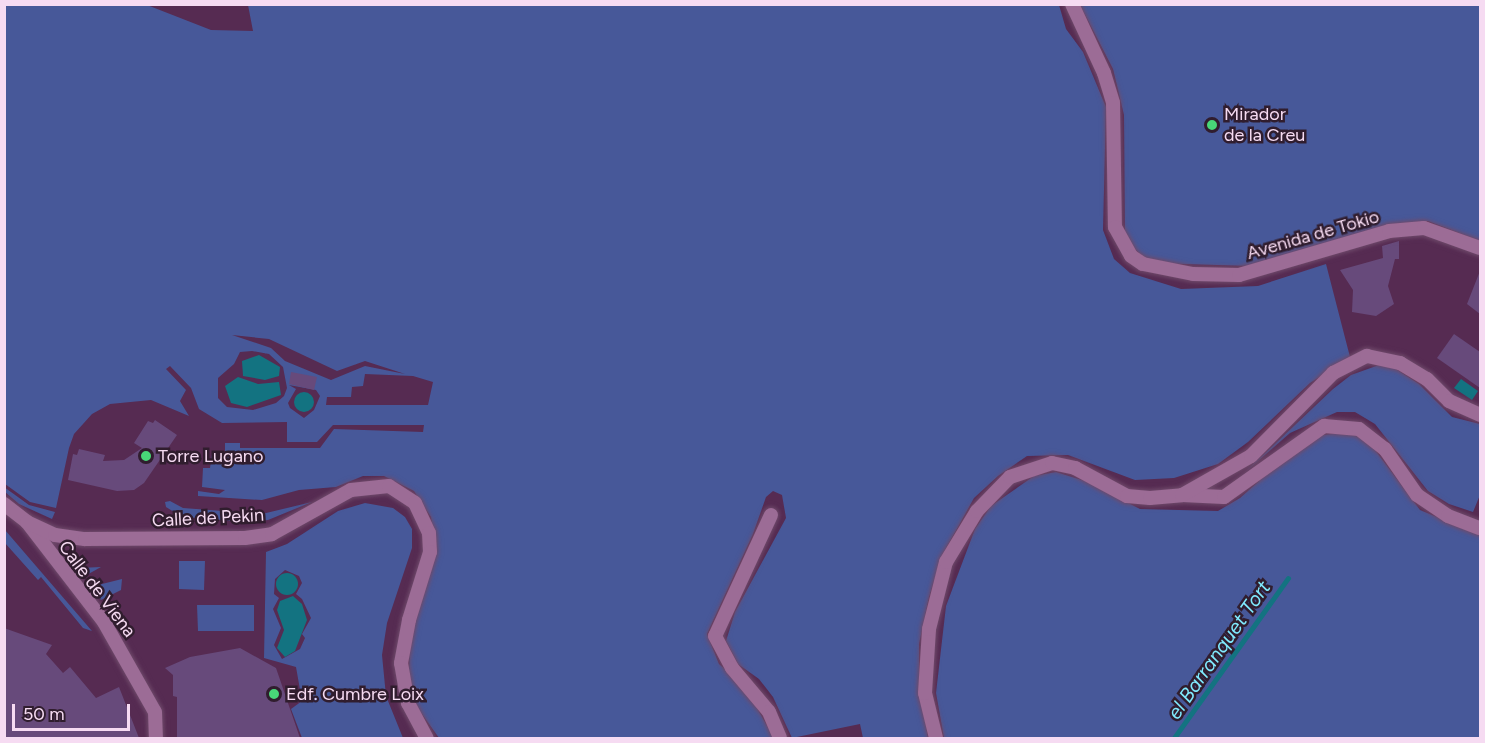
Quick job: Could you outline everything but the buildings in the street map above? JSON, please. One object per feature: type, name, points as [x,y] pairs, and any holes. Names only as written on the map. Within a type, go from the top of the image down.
[{"type":"street","name":"Avenida de Tokio","points":[[1072,4],[1104,73],[1113,103],[1114,227],[1131,256],[1143,264],[1193,274],[1239,274],[1389,231],[1424,228],[1480,248]]},
{"type":"street","points":[[1182,495],[1251,456],[1333,373],[1367,356],[1400,363],[1427,379],[1449,401],[1480,415]]},
{"type":"street","points":[[936,738],[925,693],[929,629],[946,562],[992,492],[1010,477],[1052,463],[1075,468],[1127,496],[1224,497],[1324,426],[1359,429],[1385,449],[1417,495],[1448,516],[1480,528]]},
{"type":"street","name":"Calle de Pekin","points":[[27,522],[55,535],[85,539],[246,538],[272,534],[351,490],[389,486],[415,503],[429,533],[430,552],[409,620],[401,663],[408,703],[427,738]]},
{"type":"street","name":"Calle de Viena","points":[[4,504],[27,522],[104,622],[142,685],[155,712],[156,738]]},
{"type":"street","points":[[771,515],[715,636],[732,668],[769,712],[780,738]]},
{"type":"shaded area","points":[[5,5],[147,5],[211,30],[253,31],[248,5],[1059,5],[1066,29],[1083,52],[1106,107],[1103,230],[1114,259],[1130,273],[1181,289],[1258,286],[1326,264],[1350,357],[1310,383],[1248,442],[1218,464],[1174,478],[1135,480],[1068,455],[1027,456],[998,476],[974,498],[942,555],[929,597],[919,644],[919,686],[928,738],[863,738],[860,724],[792,738],[773,697],[759,679],[738,664],[726,641],[735,612],[786,518],[782,495],[773,491],[766,497],[753,534],[707,634],[719,664],[745,687],[774,738],[439,738],[417,707],[409,679],[410,634],[435,545],[431,517],[414,491],[384,476],[363,476],[336,487],[299,490],[262,500],[198,496],[198,491],[219,494],[225,490],[202,487],[203,468],[210,468],[212,454],[225,454],[225,443],[240,443],[240,448],[320,448],[334,429],[423,432],[424,425],[333,425],[317,442],[287,442],[287,422],[222,423],[199,409],[191,388],[170,366],[166,369],[186,390],[180,401],[189,416],[151,400],[110,404],[92,414],[74,434],[56,508],[30,502],[5,484]],"holes":[[[232,335],[269,339],[337,371],[365,361],[405,374],[365,366],[331,380],[285,361],[271,348]],[[252,351],[269,354],[283,367],[287,388],[284,396],[276,403],[253,410],[227,407],[218,398],[218,378],[234,364],[240,352]],[[365,374],[413,376],[433,382],[428,405],[326,405],[327,397],[351,397],[352,387],[363,386]],[[289,385],[316,390],[320,396],[314,410],[304,418],[290,408],[288,403],[296,389]]]},
{"type":"shaded area","points":[[1080,5],[1480,5],[1480,241],[1428,221],[1379,227],[1250,266],[1150,263],[1125,240],[1124,115],[1113,69]]},
{"type":"shaded area","points":[[259,355],[280,367],[279,376],[265,380],[243,376],[242,361]]},
{"type":"shaded area","points":[[1379,365],[1391,366],[1419,384],[1452,417],[1480,424],[1480,495],[1473,512],[1449,504],[1428,491],[1375,424],[1355,412],[1337,412],[1290,433],[1244,473],[1333,389],[1351,375]]},
{"type":"shaded area","points":[[238,377],[258,384],[279,382],[281,395],[247,407],[231,403],[225,386]]},
{"type":"shaded area","points":[[1461,379],[1478,391],[1472,400],[1454,388]]},
{"type":"shaded area","points":[[304,392],[311,395],[314,402],[311,409],[304,412],[297,409],[294,402],[297,395]]},
{"type":"shaded area","points":[[1350,432],[1372,446],[1420,510],[1480,535],[1480,738],[944,738],[936,693],[946,606],[975,529],[991,506],[1034,476],[1056,472],[1085,481],[1140,509],[1218,511],[1240,498],[1296,448],[1323,435]]},
{"type":"shaded area","points":[[4,487],[29,505],[55,512],[52,519],[19,504],[5,492]]},
{"type":"shaded area","points":[[170,501],[183,508],[262,514],[312,502],[268,520],[250,522],[182,517],[166,507],[165,502]]},
{"type":"shaded area","points":[[365,503],[393,508],[405,517],[412,529],[412,548],[387,623],[382,655],[386,696],[403,738],[302,738],[291,709],[302,701],[296,667],[264,658],[266,552],[287,544],[338,511]],"holes":[[[285,570],[299,576],[302,583],[296,594],[302,599],[311,618],[302,634],[305,638],[300,649],[282,659],[274,645],[281,628],[273,609],[279,598],[274,594],[275,579]]]},
{"type":"shaded area","points":[[4,530],[92,631],[83,628],[41,577],[38,580],[5,543]]},
{"type":"shaded area","points":[[179,561],[205,561],[204,590],[179,589]]},
{"type":"shaded area","points":[[101,567],[83,577],[75,573],[79,568]]},
{"type":"shaded area","points":[[287,573],[295,576],[298,584],[295,592],[287,595],[279,592],[276,584],[279,576]]},
{"type":"shaded area","points":[[122,579],[121,590],[101,600],[90,587]]},
{"type":"shaded area","points":[[293,596],[302,604],[307,620],[295,651],[285,657],[277,648],[284,630],[277,610],[280,601]]},
{"type":"shaded area","points":[[197,605],[254,605],[254,631],[198,631]]},
{"type":"waterway","name":"el Barranquet Tort","points":[[1174,738],[1288,578]]},
{"type":"place","name":"Mirador de la Creu","points":[[1212,125]]},
{"type":"place","name":"Torre Lugano","points":[[146,456]]},
{"type":"place","name":"Edf. Cumbre Loix","points":[[274,694]]}]
